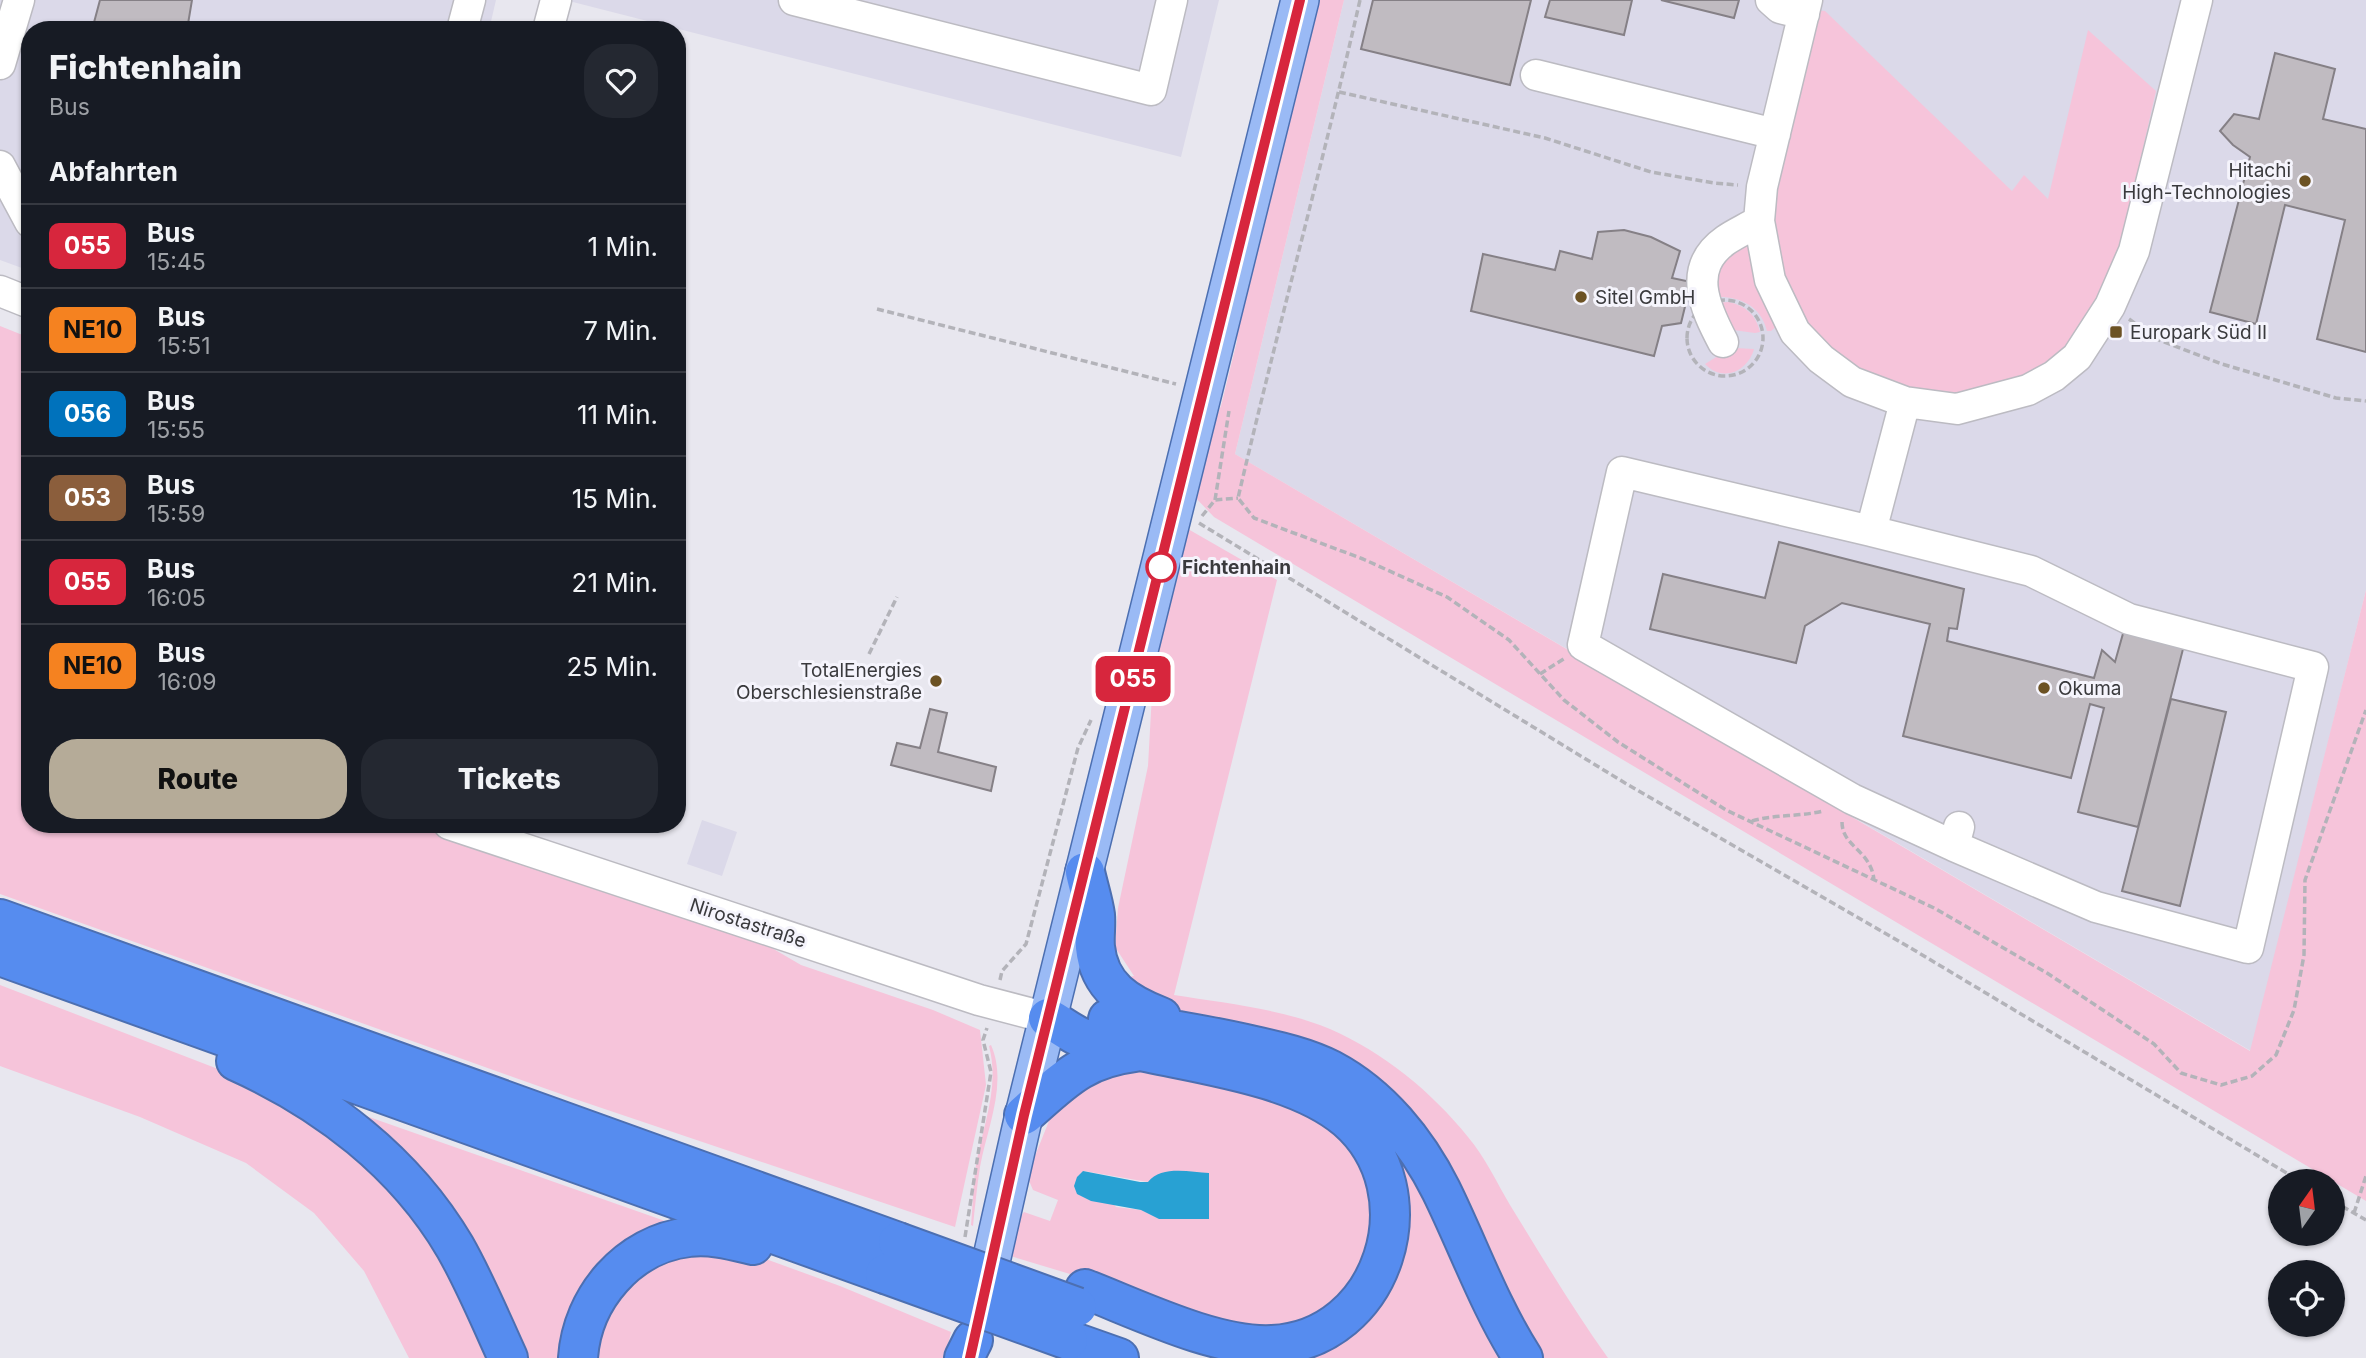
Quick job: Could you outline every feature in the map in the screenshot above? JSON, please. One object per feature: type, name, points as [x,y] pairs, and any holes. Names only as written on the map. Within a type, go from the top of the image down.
[{"type":"highway","points":[[1085,872],[1095,917],[1094,943],[1097,961],[1110,986],[1128,1003],[1216,1037]]},
{"type":"highway","points":[[0,919],[887,1269]]},
{"type":"highway","points":[[0,956],[887,1269],[1071,1329],[1220,1358]]},
{"type":"highway","points":[[56,975],[99,1007],[223,1055],[263,1074],[319,1107],[373,1147],[414,1189],[449,1238],[477,1289],[508,1358]]},
{"type":"highway","points":[[1048,1018],[1088,1015],[1216,1037],[1304,1059],[1329,1069],[1368,1095],[1414,1145],[1433,1175],[1493,1308],[1523,1358]]},
{"type":"highway","points":[[1048,1018],[1082,1037],[1284,1086],[1308,1095],[1340,1114],[1369,1144],[1382,1172],[1390,1215],[1387,1246],[1374,1280],[1350,1310],[1318,1333],[1285,1343],[1245,1344],[1216,1338],[1071,1329]]},
{"type":"highway","points":[[1024,1115],[1080,1068],[1109,1056],[1140,1051]]},
{"type":"highway","points":[[578,1358],[584,1325],[597,1298],[607,1282],[626,1264],[662,1243],[681,1238],[712,1237],[887,1269],[981,1271],[1119,1358]]},
{"type":"main road","points":[[969,1352],[1024,1115],[1300,0]]},
{"type":"street","points":[[0,64],[19,0]]},
{"type":"street","points":[[465,21],[470,0]]},
{"type":"street","points":[[550,21],[556,0]]},
{"type":"street","points":[[794,0],[1151,90],[1172,0]]},
{"type":"street","points":[[1771,0],[1780,8],[1805,7],[1762,187],[1759,221],[1769,281],[1795,332],[1821,359],[1852,382],[1905,402],[1957,409],[2028,390],[2054,376],[2077,357],[2110,306],[2134,251],[2197,0]]},
{"type":"street","points":[[1536,75],[1775,134]]},
{"type":"street","points":[[0,166],[21,205]]},
{"type":"street","points":[[1723,342],[1707,313],[1701,288],[1706,262],[1723,242],[1759,221]]},
{"type":"street","points":[[0,291],[21,299]]},
{"type":"street","points":[[1871,531],[1905,402]]},
{"type":"street","points":[[1622,472],[1871,531],[2031,571],[2129,619],[2314,667],[2248,948],[2096,907],[1956,836],[1852,799],[1583,645],[1622,472]]},
{"type":"street","name":"Nirostastraße","points":[[476,833],[979,1000],[1048,1018]]},
{"type":"path","points":[[1238,498],[1360,0]]},
{"type":"path","points":[[1339,92],[1545,138],[1651,172],[1714,183],[1762,187]]},
{"type":"path","points":[[2110,306],[2156,339],[2222,364],[2336,398],[2366,401]]},
{"type":"path","points":[[877,309],[1181,385]]},
{"type":"path","points":[[1228,407],[1215,500],[1198,522],[1625,783],[1903,943],[2280,1169]]},
{"type":"path","points":[[1215,500],[1238,498]]},
{"type":"path","points":[[1238,498],[1254,517],[1363,559],[1447,597],[1509,640],[1564,700],[1618,742],[1726,810],[1934,908],[2047,974],[2154,1044],[2181,1073],[2221,1085],[2252,1076],[2276,1055],[2294,1010],[2304,955],[2305,880],[2366,710]]},
{"type":"path","points":[[869,654],[897,597]]},
{"type":"path","points":[[1750,821],[1773,815],[1800,816],[1852,799]]},
{"type":"path","points":[[1852,799],[1842,820],[1842,831],[1869,860],[1874,880]]},
{"type":"path","points":[[2354,1213],[2366,1176]]},
{"type":"path","points":[[2345,1207],[2366,1220]]},
{"type":"shaded area","points":[[0,0],[496,0],[491,21],[21,21],[21,268],[0,260]]},
{"type":"shaded area","points":[[565,0],[1219,0],[1181,157],[686,31],[686,21],[647,21]]},
{"type":"shaded area","points":[[1313,0],[1344,0],[1235,454],[2250,1051],[2366,590],[2366,1201],[2345,1189],[2345,1169],[2312,1169],[1214,517],[1193,495],[1197,460],[1221,406],[1237,341],[1236,304]]},
{"type":"shaded area","points":[[1344,0],[2366,0],[2366,590],[2251,1051],[1235,454]]},
{"type":"shaded area","points":[[1815,10],[1825,11],[2012,191],[2024,175],[2048,199],[2088,30],[2156,91],[2123,236],[2112,272],[2076,339],[2044,367],[2005,383],[1963,394],[1922,393],[1871,377],[1833,349],[1798,312],[1782,271],[1773,231],[1775,186]]},
{"type":"shaded area","points":[[1749,236],[1778,325],[1771,331],[1767,331],[1760,315],[1748,304],[1733,298],[1716,297],[1710,270]]},
{"type":"shaded area","points":[[1729,302],[1749,312],[1760,332],[1733,330],[1715,303]]},
{"type":"shaded area","points":[[0,326],[21,334],[21,833],[447,833],[760,941],[801,965],[933,1010],[980,1030],[986,1085],[955,1227],[572,1098],[0,894]]},
{"type":"shaded area","points":[[1735,348],[1754,349],[1746,363],[1734,372],[1719,373],[1705,364],[1726,351]]},
{"type":"shaded area","points":[[1188,529],[1277,580],[1174,995],[1253,1008],[1312,1022],[1369,1049],[1422,1089],[1454,1120],[1474,1145],[1558,1283],[1608,1358],[1540,1358],[1440,1163],[1157,1010],[1116,979],[1134,976],[1115,947],[1118,908],[1148,766],[1154,658]]},
{"type":"shaded area","points":[[702,820],[737,832],[722,876],[687,864]]},
{"type":"shaded area","points":[[0,985],[244,1079],[309,1115],[371,1170],[408,1209],[432,1242],[493,1358],[409,1358],[364,1271],[314,1213],[246,1163],[140,1117],[0,1066]]},
{"type":"shaded area","points":[[991,1045],[996,1060],[997,1090],[980,1167],[973,1226],[975,1172],[992,1091]]},
{"type":"shaded area","points":[[1152,1066],[1314,1111],[1358,1151],[1377,1218],[1353,1289],[1296,1326],[1262,1332],[1007,1255],[1015,1224],[1024,1212],[1050,1221],[1058,1200],[1033,1190],[1027,1176],[1057,1101],[1097,1069]],"holes":[[[1084,1171],[1148,1182],[1141,1210],[1116,1207]]]},
{"type":"shaded area","points":[[349,1110],[702,1234],[663,1233],[575,1358],[517,1358]]},
{"type":"shaded area","points":[[1365,1131],[1393,1139],[1514,1358],[1284,1358],[1386,1271]]},
{"type":"shaded area","points":[[703,1251],[763,1258],[840,1286],[951,1332],[945,1358],[596,1358],[607,1316],[618,1299],[638,1279],[676,1258]]},
{"type":"water","points":[[1083,1171],[1140,1182],[1148,1182],[1160,1173],[1168,1171],[1209,1173],[1209,1219],[1159,1219],[1141,1210],[1091,1201],[1077,1194],[1074,1186]]},
{"type":"building","points":[[100,0],[192,0],[188,21],[94,21]]},
{"type":"building","points":[[1373,0],[1531,0],[1510,85],[1361,49]]},
{"type":"building","points":[[1550,0],[1632,0],[1624,35],[1545,17]]},
{"type":"building","points":[[1661,0],[1739,0],[1734,18]]},
{"type":"building","name":"Hitachi High-Technologies","points":[[2275,53],[2335,69],[2323,119],[2366,129],[2366,352],[2317,339],[2345,220],[2285,205],[2256,324],[2210,312],[2250,157],[2220,131],[2234,114],[2259,119]]},
{"type":"building","name":"Sitel GmbH","points":[[1624,230],[1651,237],[1680,251],[1672,278],[1691,282],[1681,323],[1662,326],[1654,356],[1471,311],[1483,254],[1555,270],[1560,251],[1592,259],[1598,232]]},
{"type":"building","name":"Okuma","points":[[1779,542],[1964,589],[1957,629],[1949,628],[1947,641],[2094,678],[2102,650],[2115,662],[2124,630],[2184,645],[2138,827],[2078,812],[2104,708],[2090,704],[2071,778],[1903,736],[1930,624],[1842,603],[1805,626],[1796,663],[1650,629],[1663,574],[1765,598]]},
{"type":"building","points":[[2171,699],[2226,712],[2180,906],[2122,891]]},
{"type":"building","points":[[930,709],[947,713],[938,752],[996,767],[991,791],[891,765],[897,743],[920,748]]},
{"type":"bus line","name":"055","points":[[970,1358],[1024,1115],[1300,0]]},
{"type":"place","name":"Hitachi High-Technologies","points":[[2305,181]]},
{"type":"place","name":"Sitel GmbH","points":[[1581,297]]},
{"type":"place","name":"Europark Süd II","points":[[2116,332]]},
{"type":"place","name":"Fichtenhain","points":[[1161,567]]},
{"type":"place","name":"TotalEnergies Oberschlesienstraße","points":[[936,681]]},
{"type":"place","name":"Okuma","points":[[2044,688]]}]
